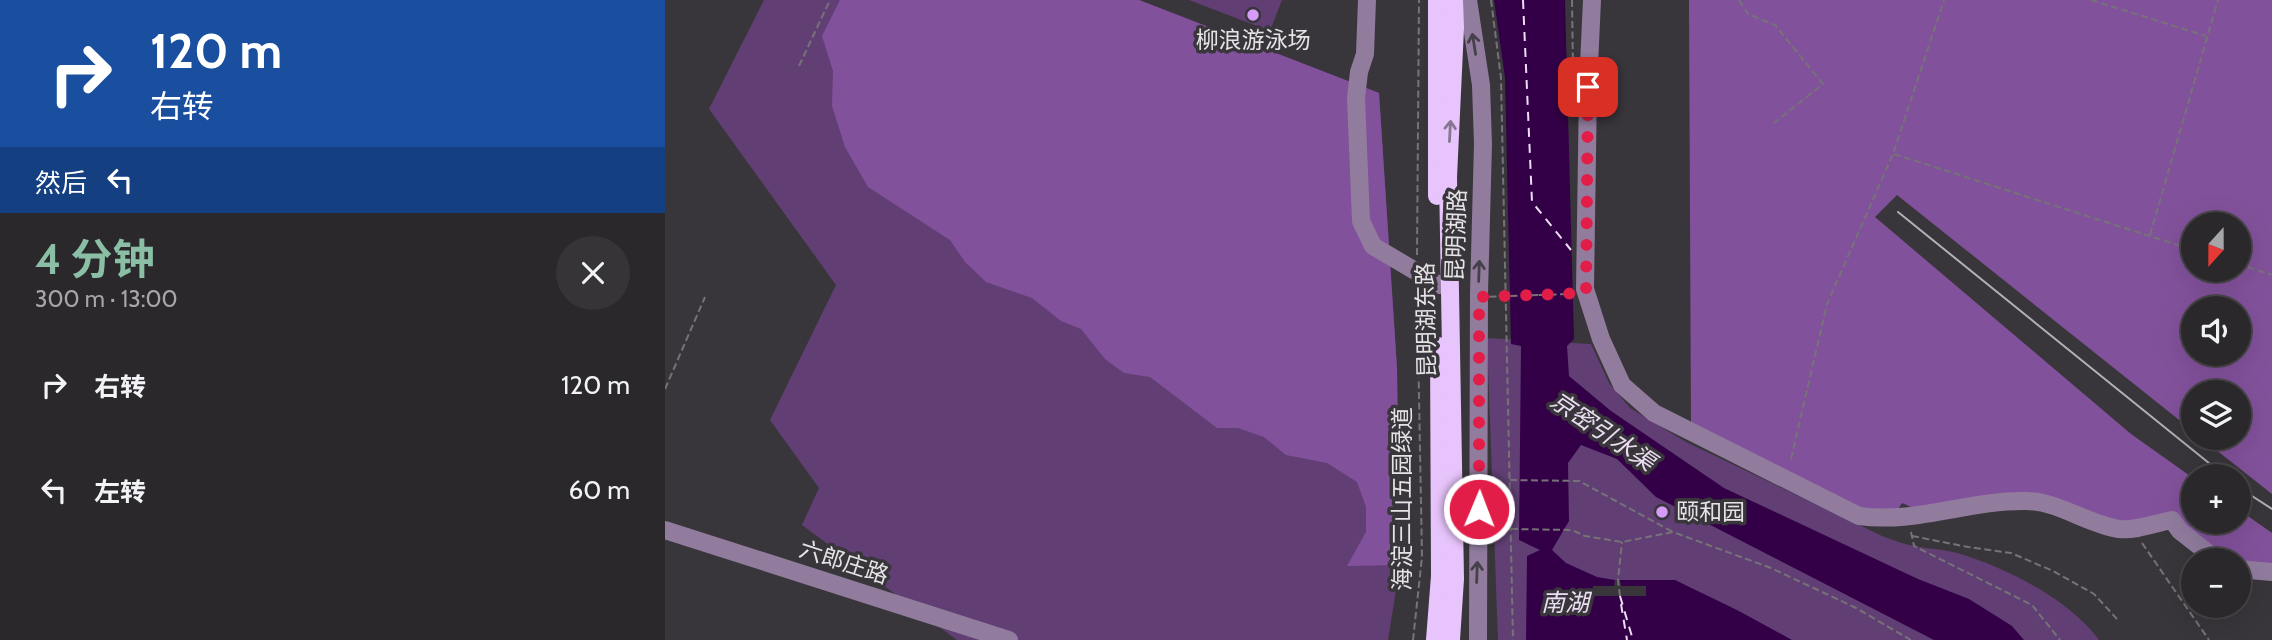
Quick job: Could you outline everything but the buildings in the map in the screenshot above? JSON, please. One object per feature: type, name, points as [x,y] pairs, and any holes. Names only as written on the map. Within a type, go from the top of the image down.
[{"type":"main road","name":"昆明湖东路","points":[[1435,640],[1440,576],[1439,285],[1435,132],[1437,0]]},
{"type":"main road","name":"昆明湖东路","points":[[1451,640],[1455,579],[1448,177],[1454,0]]},
{"type":"street","points":[[1367,0],[1365,54],[1359,72],[1356,98],[1361,221],[1373,246],[1439,285]]},
{"type":"street","name":"昆明湖路","points":[[1468,0],[1481,85],[1483,144],[1479,297],[1478,640]]},
{"type":"street","points":[[1593,0],[1588,87],[1586,293],[1601,339],[1622,385],[1654,413],[1859,516],[1880,519],[1907,518],[2029,500],[2122,529],[2172,520],[2180,531],[2202,548]]},
{"type":"street","name":"六郎庄路","points":[[665,530],[1009,640]]},
{"type":"street","points":[[2251,570],[2272,572]]},
{"type":"path","points":[[799,66],[830,0]]},
{"type":"path","name":"海淀三山五园绿道","points":[[1413,640],[1422,557],[1417,274],[1419,0]]},
{"type":"path","points":[[1491,0],[1501,78],[1513,640]]},
{"type":"path","points":[[1739,0],[1748,13],[1775,24],[1823,84],[1774,123]]},
{"type":"path","points":[[1791,459],[1827,303],[1893,154],[1944,0]]},
{"type":"path","points":[[2091,0],[2207,36]]},
{"type":"path","points":[[2149,236],[2218,0]]},
{"type":"path","points":[[1893,154],[2181,246]]},
{"type":"path","points":[[2251,268],[2272,275]]},
{"type":"path","points":[[1479,297],[1586,293]]},
{"type":"path","points":[[665,389],[705,297]]},
{"type":"path","points":[[1509,480],[1579,481],[1673,533],[1771,568],[1856,608],[1911,640]]},
{"type":"path","points":[[1907,518],[1914,546],[2032,605],[2060,640]]},
{"type":"path","points":[[2132,527],[2209,640]]},
{"type":"path","points":[[1510,529],[1571,530],[1585,536],[1622,541],[1673,533]]},
{"type":"path","points":[[1912,536],[2011,553],[2053,571],[2094,594],[2117,619]]},
{"type":"path","points":[[1620,596],[1618,580],[1622,541]]},
{"type":"shaded area","points":[[764,0],[1139,0],[1379,93],[1397,368],[1400,565],[1388,640],[957,640],[802,525],[819,488],[770,420],[836,285],[709,109]]},
{"type":"shaded area","points":[[840,0],[1139,0],[1379,93],[1397,368],[1400,565],[1347,566],[1366,532],[1366,507],[1357,482],[1327,463],[1286,455],[1264,437],[1238,428],[1217,428],[1150,377],[1124,373],[1105,359],[1081,329],[1061,321],[1032,298],[986,282],[965,262],[950,240],[868,187],[845,147],[832,106],[833,71],[822,36]]},
{"type":"shaded area","name":"柳浪游泳场","points":[[1189,0],[1282,0],[1270,31]]},
{"type":"shaded area","points":[[1689,0],[2272,0],[2272,494],[2251,477],[2251,464],[2234,464],[2216,450],[2251,450],[2251,380],[2181,380],[2181,421],[1897,195],[1875,217],[2131,434],[2181,469],[2181,521],[2174,513],[2115,525],[2074,507],[1923,512],[1902,503],[1897,511],[1857,513],[1691,429]]},
{"type":"shaded area","name":"颐和园","points":[[1487,338],[1591,344],[1609,383],[1630,408],[1686,442],[1882,536],[1910,545],[1957,553],[2015,576],[2054,598],[2099,640],[1498,640]]},
{"type":"shaded area","points":[[2251,518],[2272,533],[2272,565],[2251,563],[2251,548],[2217,548],[2194,534],[2251,534]]},
{"type":"water","points":[[1494,0],[1565,0],[1574,339],[1567,346],[1569,376],[1611,411],[1724,488],[1918,579],[1969,599],[2012,626],[2024,640],[1934,640],[1656,497],[1617,459],[1581,445],[1568,463],[1569,521],[1552,550],[1566,563],[1597,577],[1615,580],[1675,580],[1792,640],[1526,640],[1527,556],[1540,550],[1519,540],[1521,346],[1511,344],[1505,78]]},
{"type":"pier","points":[[1615,580],[1620,580],[1621,586],[1646,586],[1646,596],[1593,596],[1593,586],[1614,586]]},
{"type":"ferry route","points":[[1523,0],[1532,202],[1571,250]]},
{"type":"ferry route","points":[[1620,596],[1633,640]]},
{"type":"ferry route","points":[[1621,604],[1627,640]]},
{"type":"tram line","points":[[1898,212],[2210,464]]},
{"type":"tram line","points":[[2251,495],[2272,509]]},
{"type":"place","name":"柳浪游泳场","points":[[1253,15]]},
{"type":"place","name":"颐和园","points":[[1662,512]]},
{"type":"route","points":[[1479,509],[1479,297],[1586,293],[1588,87]]},
{"type":"water label","name":"京密引水渠","points":[[1603,431]]},
{"type":"water label","name":"南湖","points":[[1565,602]]}]
